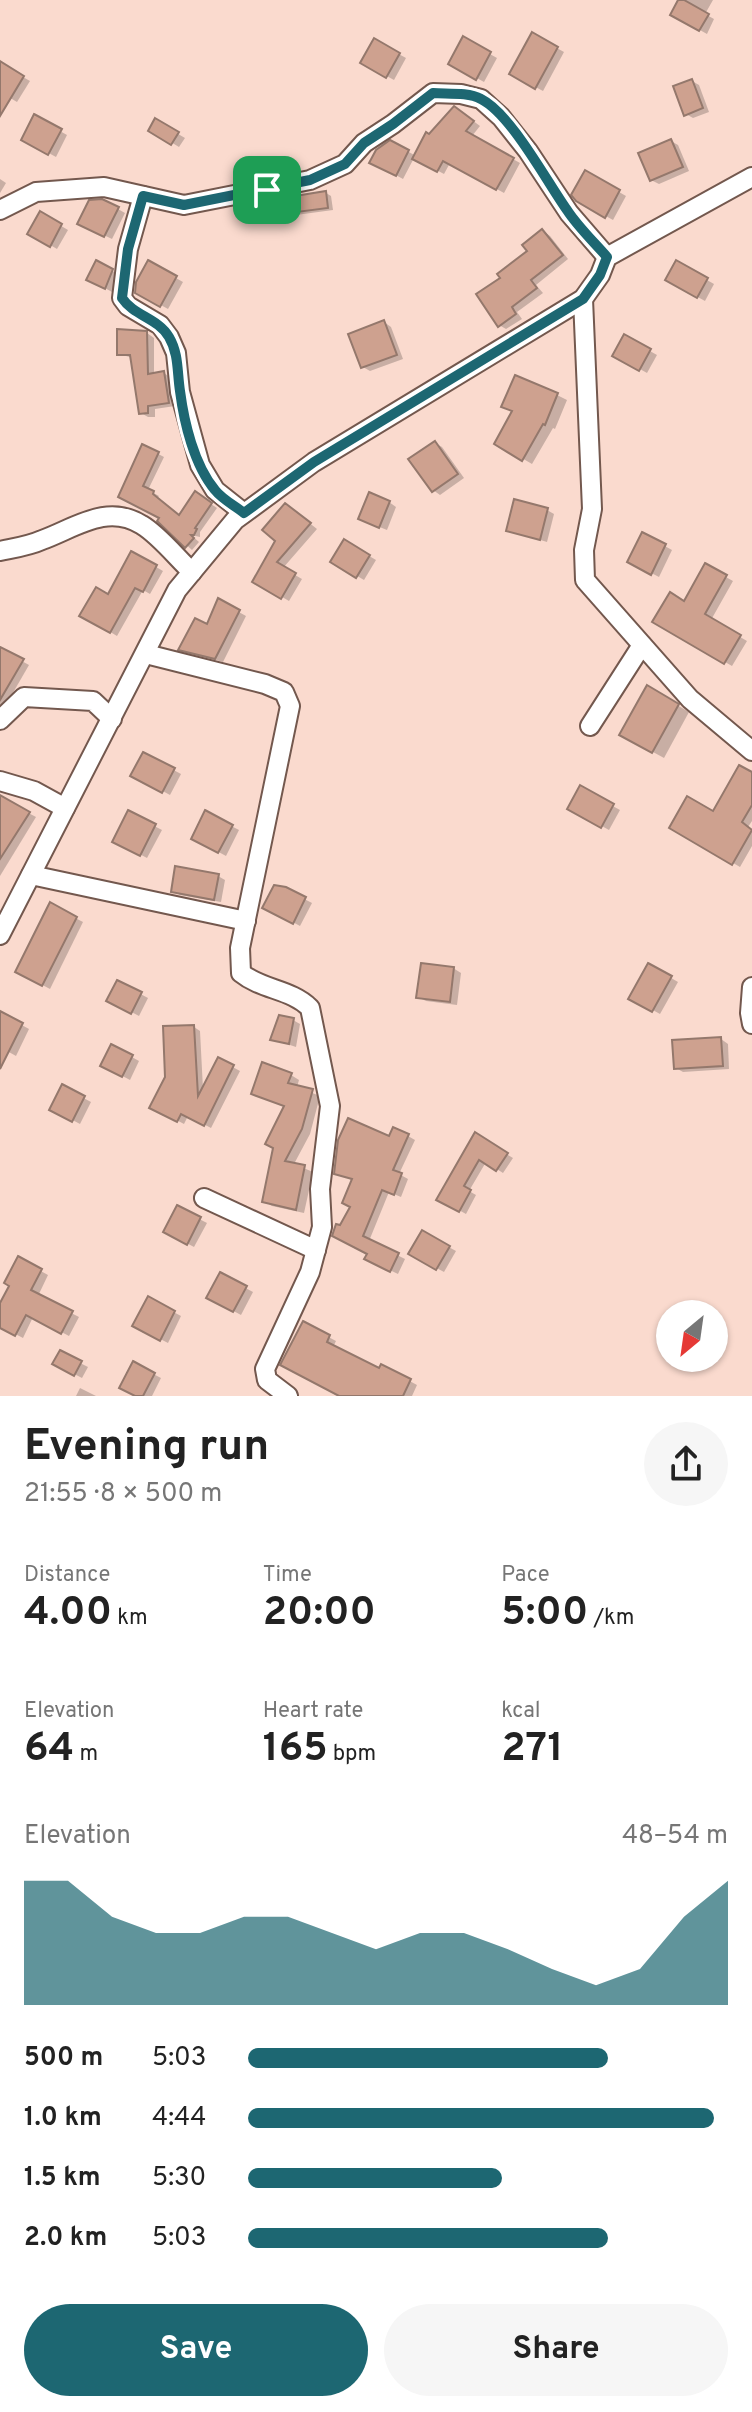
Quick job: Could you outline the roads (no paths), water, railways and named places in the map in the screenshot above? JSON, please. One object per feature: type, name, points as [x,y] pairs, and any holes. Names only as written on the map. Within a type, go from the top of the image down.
[{"type":"street","points":[[0,210],[36,192],[104,187],[184,205],[310,180],[345,164],[364,143],[433,93],[461,94],[481,99],[501,117],[569,213],[607,257]]},
{"type":"street","points":[[0,935],[177,590],[235,520],[314,462],[583,299],[600,275],[607,257],[752,177]]},
{"type":"street","points":[[143,196],[128,249],[122,298],[128,306],[160,325],[169,337],[176,353],[180,392],[200,465],[215,490],[244,513]]},
{"type":"street","points":[[583,299],[592,509],[584,550],[585,580],[690,699],[752,751]]},
{"type":"street","points":[[0,551],[41,541],[86,521],[110,516],[128,518],[147,528],[192,572]]},
{"type":"street","points":[[590,726],[642,645]]},
{"type":"street","points":[[146,654],[265,684],[284,692],[290,706],[240,948],[241,973],[260,985],[300,997],[310,1008],[330,1106],[320,1189],[322,1227],[310,1272],[265,1369],[267,1380],[288,1396]]},
{"type":"street","points":[[0,720],[24,697],[93,701],[112,719]]},
{"type":"street","points":[[0,781],[34,791],[65,808]]},
{"type":"street","points":[[31,875],[246,921]]},
{"type":"street","points":[[752,987],[752,1024]]},
{"type":"street","points":[[204,1198],[316,1250]]}]
